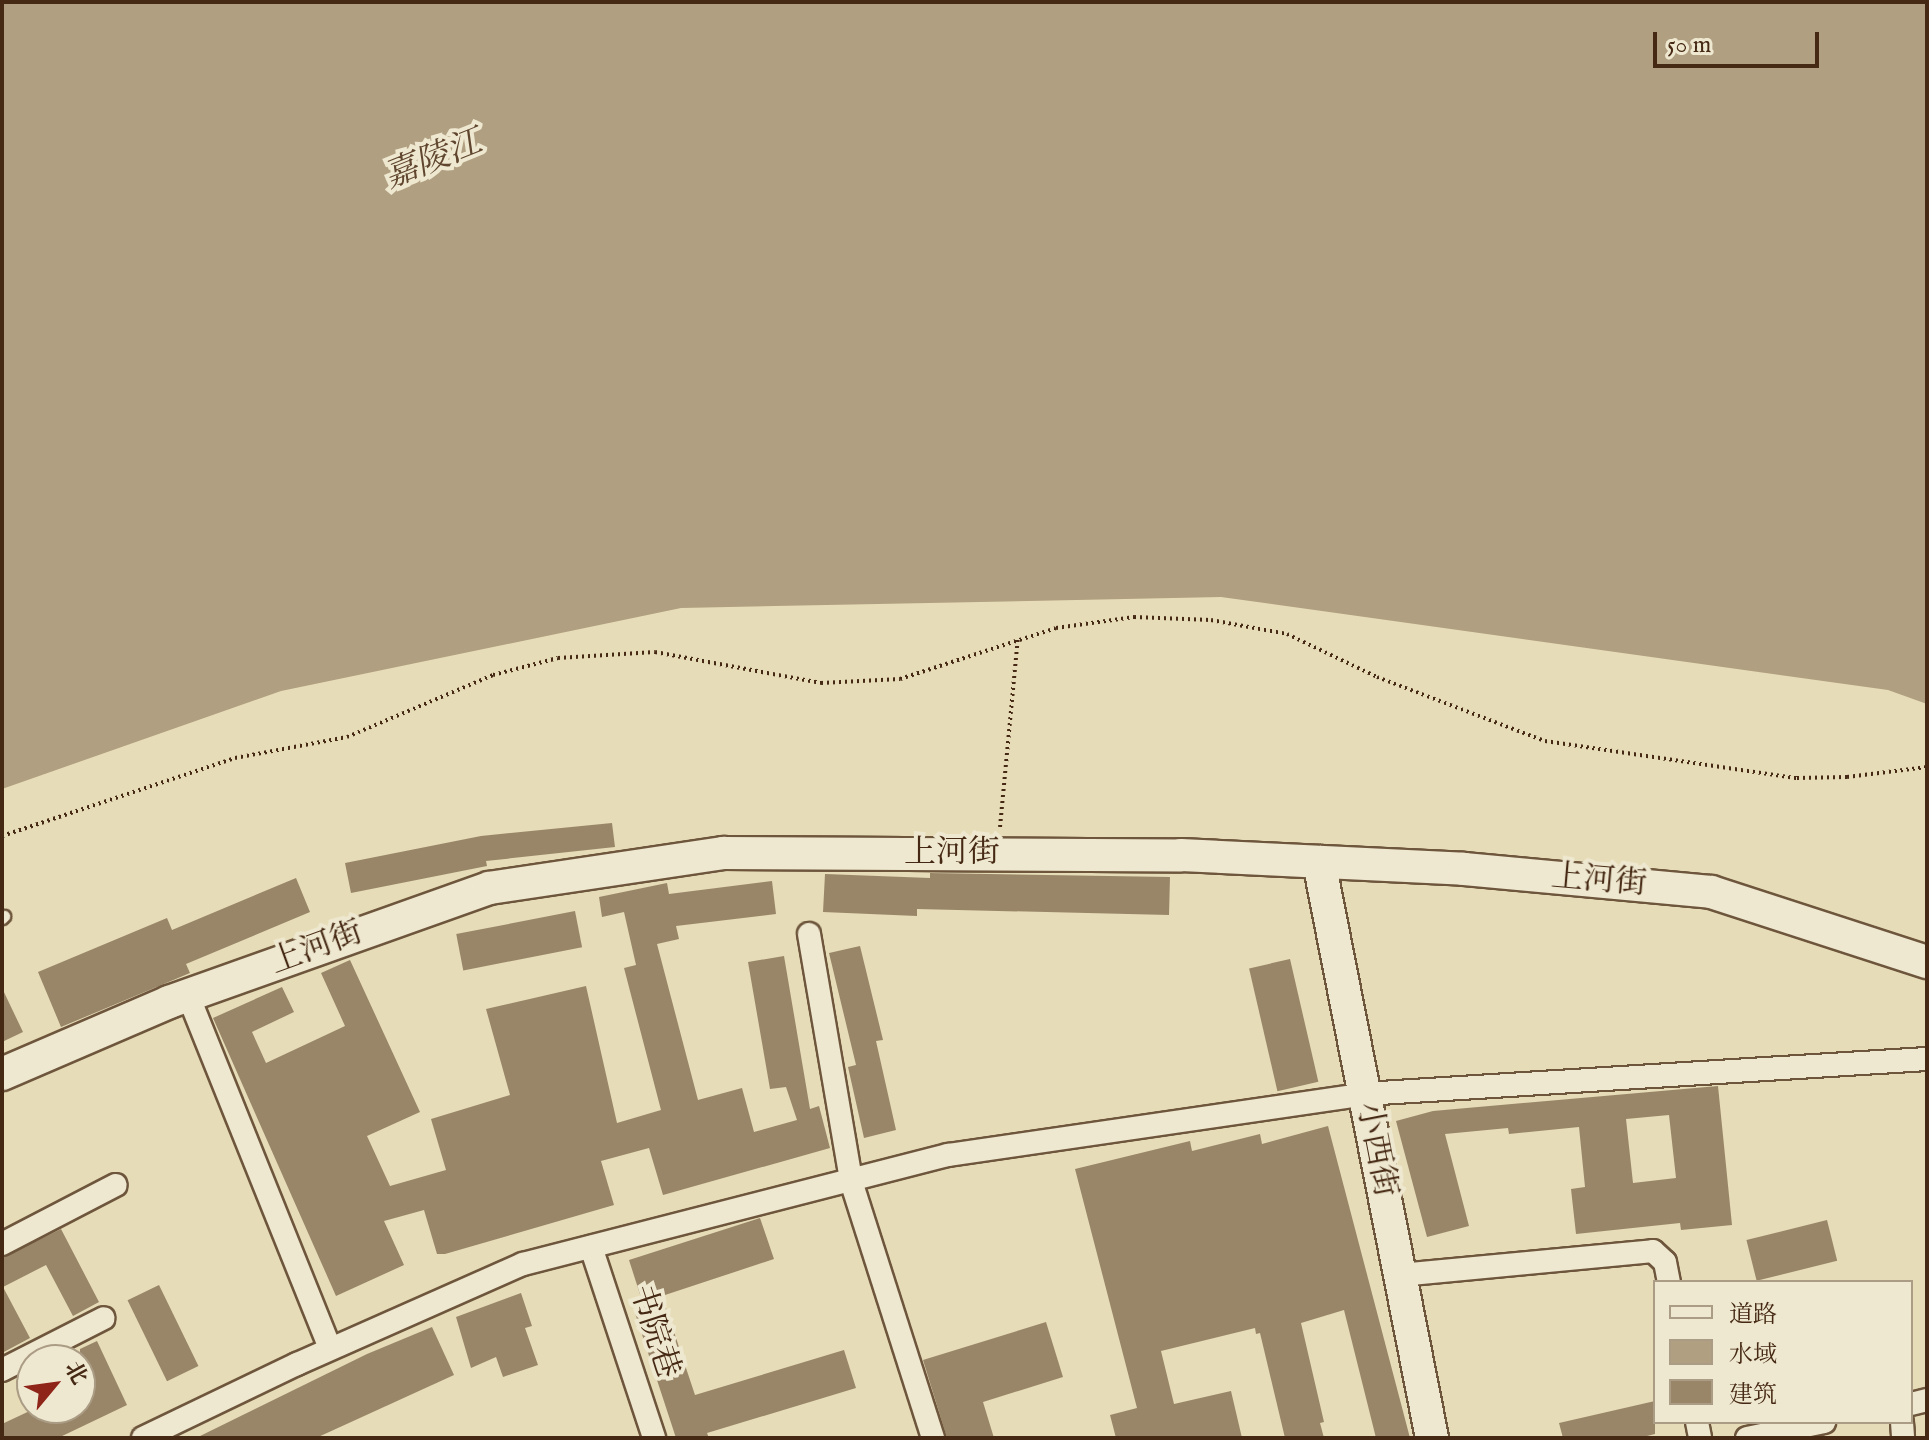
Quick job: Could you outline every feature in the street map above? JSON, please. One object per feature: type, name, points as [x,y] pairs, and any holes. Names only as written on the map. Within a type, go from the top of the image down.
[{"type":"street","name":"上河街","points":[[2,1074],[188,995],[489,888],[723,853],[1181,855],[1464,869],[1711,892],[1927,962]]},
{"type":"street","name":"小西街","points":[[1319,862],[1432,1438]]},
{"type":"street","points":[[809,934],[851,1181],[933,1438]]},
{"type":"street","points":[[188,995],[330,1349]]},
{"type":"street","points":[[143,1438],[330,1349],[523,1264],[948,1155],[1364,1094],[1927,1059]]},
{"type":"street","points":[[2,1244],[116,1185]]},
{"type":"street","name":"书院巷","points":[[591,1247],[654,1438]]},
{"type":"street","points":[[1400,1275],[1653,1251],[1665,1262],[1669,1280]]},
{"type":"street","points":[[2,1370],[104,1318]]},
{"type":"street","points":[[1747,1438],[1814,1424]]},
{"type":"path","points":[[2,836],[235,758],[347,737],[493,675],[558,658],[655,652],[821,683],[900,679],[1018,638],[1094,621],[1147,617],[1211,620],[1287,634],[1377,677],[1545,741],[1797,778],[1847,777],[1927,767]]},
{"type":"path","points":[[997,854],[1018,638]]},
{"type":"water","name":"嘉陵江","points":[[2,2],[1927,2],[1927,704],[1888,690],[1221,597],[681,608],[281,691],[2,789]]},
{"type":"building","points":[[612,823],[615,847],[486,861],[487,866],[351,893],[345,863],[481,836]]},
{"type":"building","points":[[930,873],[1170,877],[1169,915],[917,909],[917,916],[823,912],[825,874],[930,878]]},
{"type":"building","points":[[296,878],[310,912],[186,964],[190,973],[61,1027],[38,972],[167,918],[172,930]]},
{"type":"building","points":[[772,881],[776,914],[676,926],[679,939],[657,944],[698,1100],[742,1088],[754,1132],[797,1120],[786,1087],[770,1089],[748,962],[784,956],[810,1109],[819,1106],[830,1148],[663,1195],[649,1148],[601,1161],[614,1205],[445,1254],[437,1254],[424,1210],[384,1221],[404,1265],[336,1296],[213,1018],[282,987],[294,1012],[252,1032],[266,1063],[345,1026],[321,973],[350,960],[420,1112],[367,1136],[390,1186],[446,1170],[431,1119],[510,1095],[486,1009],[586,986],[617,1123],[661,1110],[624,968],[636,965],[624,912],[602,917],[599,897],[667,883],[669,894]]},
{"type":"building","points":[[575,911],[582,947],[463,970],[456,934]]},
{"type":"building","points":[[860,946],[883,1040],[876,1041],[896,1130],[864,1138],[848,1067],[856,1065],[829,953]]},
{"type":"building","points":[[1290,959],[1318,1082],[1277,1091],[1249,968]]},
{"type":"building","points":[[2,988],[23,1032],[2,1042]]},
{"type":"building","points":[[1718,1086],[1732,1225],[1681,1230],[1680,1223],[1576,1234],[1571,1189],[1585,1187],[1579,1127],[1509,1134],[1508,1128],[1445,1134],[1469,1226],[1427,1237],[1396,1121],[1433,1111]],"holes":[[[1669,1115],[1676,1178],[1633,1183],[1626,1119]]]},
{"type":"building","points":[[1328,1126],[1410,1438],[1376,1438],[1344,1310],[1301,1323],[1324,1422],[1320,1423],[1324,1438],[1285,1438],[1260,1333],[1256,1334],[1255,1328],[1161,1351],[1174,1404],[1231,1391],[1242,1438],[1116,1438],[1110,1415],[1137,1408],[1075,1169],[1190,1141],[1192,1151],[1260,1134],[1262,1144]]},
{"type":"building","points":[[760,1218],[774,1259],[662,1296],[695,1395],[844,1350],[856,1388],[707,1433],[709,1438],[676,1438],[635,1313],[645,1310],[629,1260]]},
{"type":"building","points":[[1827,1220],[1837,1261],[1756,1280],[1746,1240]]},
{"type":"building","points":[[61,1229],[99,1302],[73,1316],[46,1265],[3,1287],[30,1338],[2,1353],[2,1258]]},
{"type":"building","points":[[159,1285],[198,1366],[167,1381],[128,1300]]},
{"type":"building","points":[[521,1293],[532,1326],[525,1328],[538,1365],[503,1377],[496,1357],[471,1368],[456,1317]]},
{"type":"building","points":[[1046,1322],[1063,1377],[983,1402],[994,1438],[947,1438],[923,1360]]},
{"type":"building","points":[[432,1327],[454,1375],[316,1438],[196,1438],[367,1354]]},
{"type":"building","points":[[97,1341],[127,1405],[96,1420],[96,1344],[91,1344]]},
{"type":"building","points":[[1653,1401],[1655,1434],[1639,1438],[1563,1438],[1559,1423]]},
{"type":"building","points":[[16,1417],[16,1424],[87,1424],[58,1438],[2,1438],[2,1424]]}]
